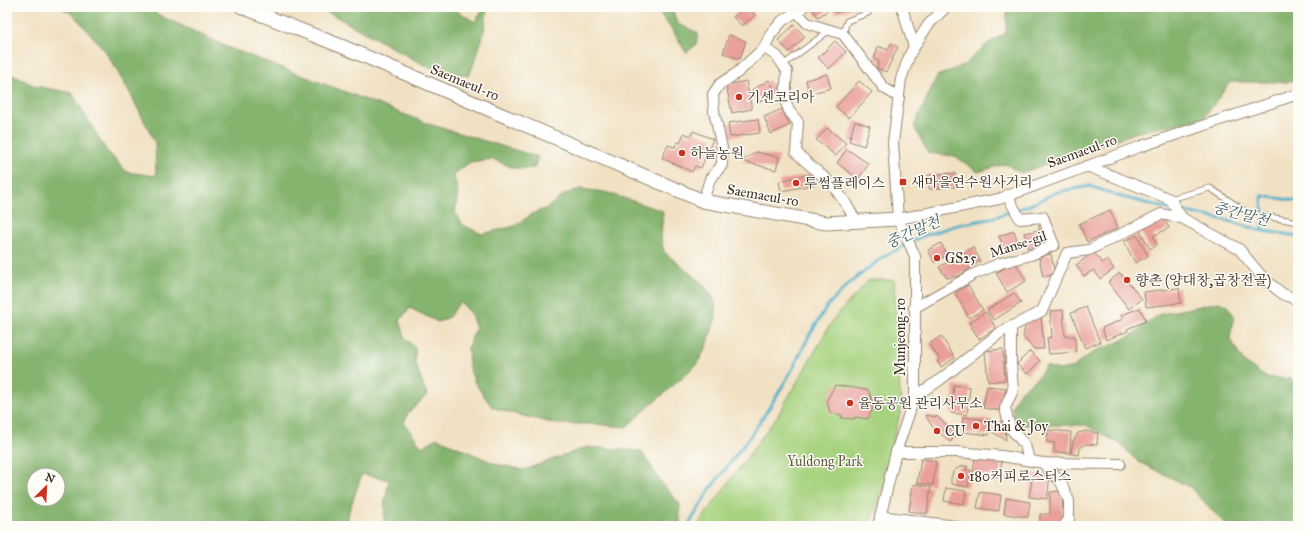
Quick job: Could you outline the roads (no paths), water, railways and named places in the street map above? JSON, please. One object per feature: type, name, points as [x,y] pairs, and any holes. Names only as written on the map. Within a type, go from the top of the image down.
[{"type":"street","name":"Saemaeul-ro","points":[[242,7],[341,46],[703,201],[826,223],[898,219],[999,199],[1010,200],[1087,166],[1140,146],[1298,94]]},
{"type":"street","points":[[902,7],[914,47]]},
{"type":"street","points":[[898,219],[893,143],[901,79],[914,47],[928,25],[946,7]]},
{"type":"street","points":[[703,201],[710,179],[722,165],[722,148],[714,111],[714,94],[720,84],[736,73],[764,48],[771,34],[782,21],[800,9],[807,23],[843,34],[884,88],[899,97]]},
{"type":"street","points":[[764,48],[777,56],[787,71],[785,100],[789,111],[798,122],[796,152],[807,164],[829,182],[843,199],[856,221]]},
{"type":"street","points":[[1087,166],[1170,199],[1182,218]]},
{"type":"street","points":[[1010,200],[1020,219],[1043,217],[1054,245]]},
{"type":"street","points":[[915,396],[938,382],[1001,332],[1042,311],[1067,253],[1089,250],[1161,214],[1182,218],[1239,249],[1264,279],[1283,294],[1298,300]]},
{"type":"street","name":"Munjeong-ro","points":[[878,526],[896,452],[915,396],[915,256],[898,219]]},
{"type":"street","name":"Manse-gil","points":[[914,308],[938,296],[974,274],[1001,264],[1031,255],[1054,245],[1067,253]]},
{"type":"street","points":[[1011,327],[1011,364],[1014,390],[1005,408],[1010,428],[1025,445],[1029,460]]},
{"type":"street","points":[[896,452],[957,452],[1002,456],[1042,463],[1120,464]]},
{"type":"street","points":[[1042,463],[1061,482],[1069,501],[1069,519],[1064,526]]},
{"type":"street","points":[[880,516],[954,526]]},
{"type":"lane","points":[[843,34],[847,21],[868,13]]},
{"type":"lane","points":[[783,65],[830,30]]},
{"type":"lane","points":[[1170,199],[1210,188],[1248,212],[1298,222]]},
{"type":"waterway","name":"중간말천","points":[[688,526],[710,489],[752,434],[776,397],[792,370],[810,334],[828,305],[852,281],[883,257],[923,236],[957,225],[989,219],[1030,205],[1057,192],[1090,186],[1118,196],[1173,210]]},
{"type":"waterway","points":[[1263,231],[1262,196],[1298,201]]},
{"type":"waterway","name":"중간말천","points":[[1181,211],[1221,219],[1263,231],[1298,236]]},
{"type":"place","name":"기센코리아","points":[[739,97]]},
{"type":"place","name":"하늘농원","points":[[682,153]]},
{"type":"place","name":"새마을연수원사거리","points":[[903,182]]},
{"type":"place","name":"투썸플레이스","points":[[796,183]]},
{"type":"place","name":"GS25","points":[[937,258]]},
{"type":"place","name":"향촌 (양대창,곱창전골)","points":[[1127,280]]},
{"type":"place","name":"율동공원 관리사무소","points":[[850,403]]},
{"type":"place","name":"Thai & Joy","points":[[976,426]]},
{"type":"place","name":"CU","points":[[937,431]]},
{"type":"place","name":"180커피로스터스","points":[[961,476]]},
{"type":"park label","name":"Yuldong Park","points":[[825,461]]}]
